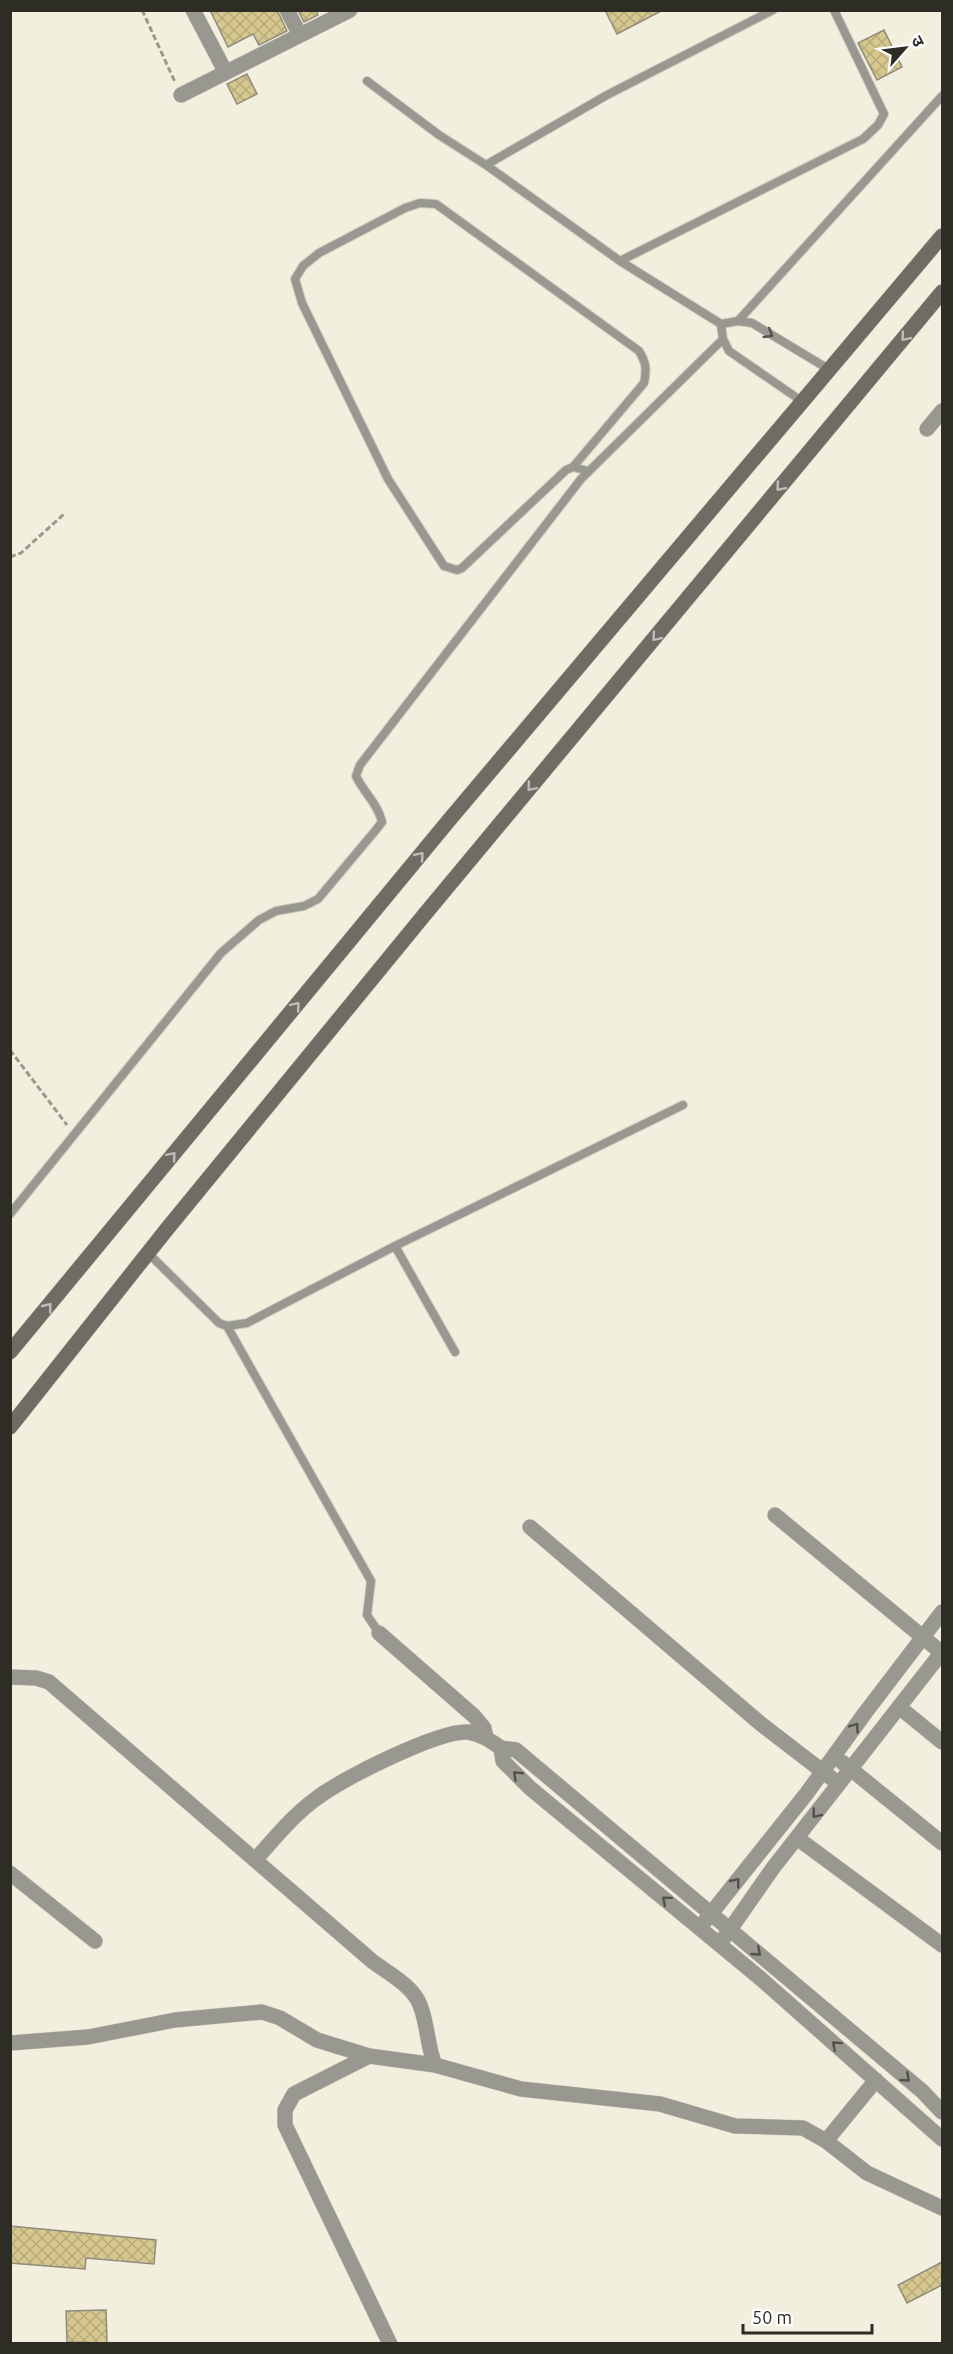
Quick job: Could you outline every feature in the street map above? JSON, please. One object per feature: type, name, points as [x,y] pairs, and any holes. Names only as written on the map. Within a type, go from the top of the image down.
[{"type":"street","points":[[193,10],[225,72]]},
{"type":"street","points":[[287,10],[300,36]]},
{"type":"street","points":[[181,95],[350,10]]},
{"type":"street","points":[[10,1352],[450,819],[942,236]]},
{"type":"street","points":[[10,1427],[148,1253],[425,914],[942,292]]},
{"type":"street","points":[[927,429],[942,411]]},
{"type":"street","points":[[720,1944],[773,1868],[942,1652],[775,1515]]},
{"type":"street","points":[[530,1527],[761,1724],[839,1784]]},
{"type":"street","points":[[699,1928],[807,1793],[942,1612]]},
{"type":"street","points":[[379,1633],[474,1716],[483,1728],[486,1738]]},
{"type":"street","points":[[10,1677],[36,1678],[50,1682],[372,1961],[412,1991],[420,2004],[428,2045],[435,2065]]},
{"type":"street","points":[[899,1707],[942,1742]]},
{"type":"street","points":[[255,1860],[295,1816],[316,1798],[349,1777],[451,1735],[467,1732],[486,1738],[501,1748],[516,1750],[922,2091],[942,2112]]},
{"type":"street","points":[[501,1748],[502,1761],[530,1788],[720,1944],[942,2139]]},
{"type":"street","points":[[833,1756],[851,1768],[942,1844]]},
{"type":"street","points":[[797,1838],[942,1945]]},
{"type":"street","points":[[10,1873],[95,1941]]},
{"type":"street","points":[[10,2043],[87,2037],[175,2020],[262,2012],[280,2018],[317,2040],[369,2056],[435,2065],[521,2089],[660,2104],[735,2126],[803,2128],[826,2141],[867,2173],[942,2208]]},
{"type":"street","points":[[369,2056],[294,2094],[285,2110],[285,2125],[390,2343]]},
{"type":"street","points":[[826,2141],[876,2080]]},
{"type":"lane","points":[[486,165],[607,95],[773,10]]},
{"type":"lane","points":[[620,261],[863,139],[878,125],[884,114],[834,10]]},
{"type":"lane","points":[[367,81],[620,261],[721,324],[738,321],[752,323],[830,370]]},
{"type":"lane","points":[[738,321],[942,96]]},
{"type":"lane","points":[[573,467],[644,383],[645,361],[639,351],[436,204],[420,202],[405,208],[319,253],[303,266],[295,279],[302,303],[388,479],[444,566],[457,570],[462,568],[557,477],[573,467],[588,471]]},
{"type":"lane","points":[[721,324],[723,339],[729,351],[803,402]]},
{"type":"lane","points":[[10,1214],[221,954],[259,920],[276,911],[304,906],[318,899],[382,822],[375,804],[364,793],[356,776],[360,765],[588,471],[723,339]]},
{"type":"lane","points":[[148,1253],[219,1323],[227,1326],[247,1323],[395,1246],[683,1105]]},
{"type":"lane","points":[[395,1246],[455,1352]]},
{"type":"lane","points":[[227,1326],[371,1581],[367,1615],[379,1633]]},
{"type":"path","points":[[142,10],[181,95]]},
{"type":"path","points":[[10,557],[21,553],[64,514]]},
{"type":"path","points":[[10,1050],[74,1135]]},
{"type":"building","points":[[210,10],[277,10],[287,31],[259,45],[253,34],[228,47]]},
{"type":"building","points":[[298,10],[316,10],[318,15],[304,22]]},
{"type":"building","points":[[605,10],[663,10],[617,34]]},
{"type":"building","points":[[884,30],[902,67],[877,80],[858,43]]},
{"type":"building","points":[[247,74],[257,94],[237,104],[227,84]]},
{"type":"building","points":[[10,2226],[156,2240],[154,2264],[86,2258],[85,2269],[10,2263]]},
{"type":"building","points":[[942,2262],[942,2285],[907,2303],[898,2285]]},
{"type":"building","points":[[106,2310],[107,2343],[67,2342],[66,2311]]}]
